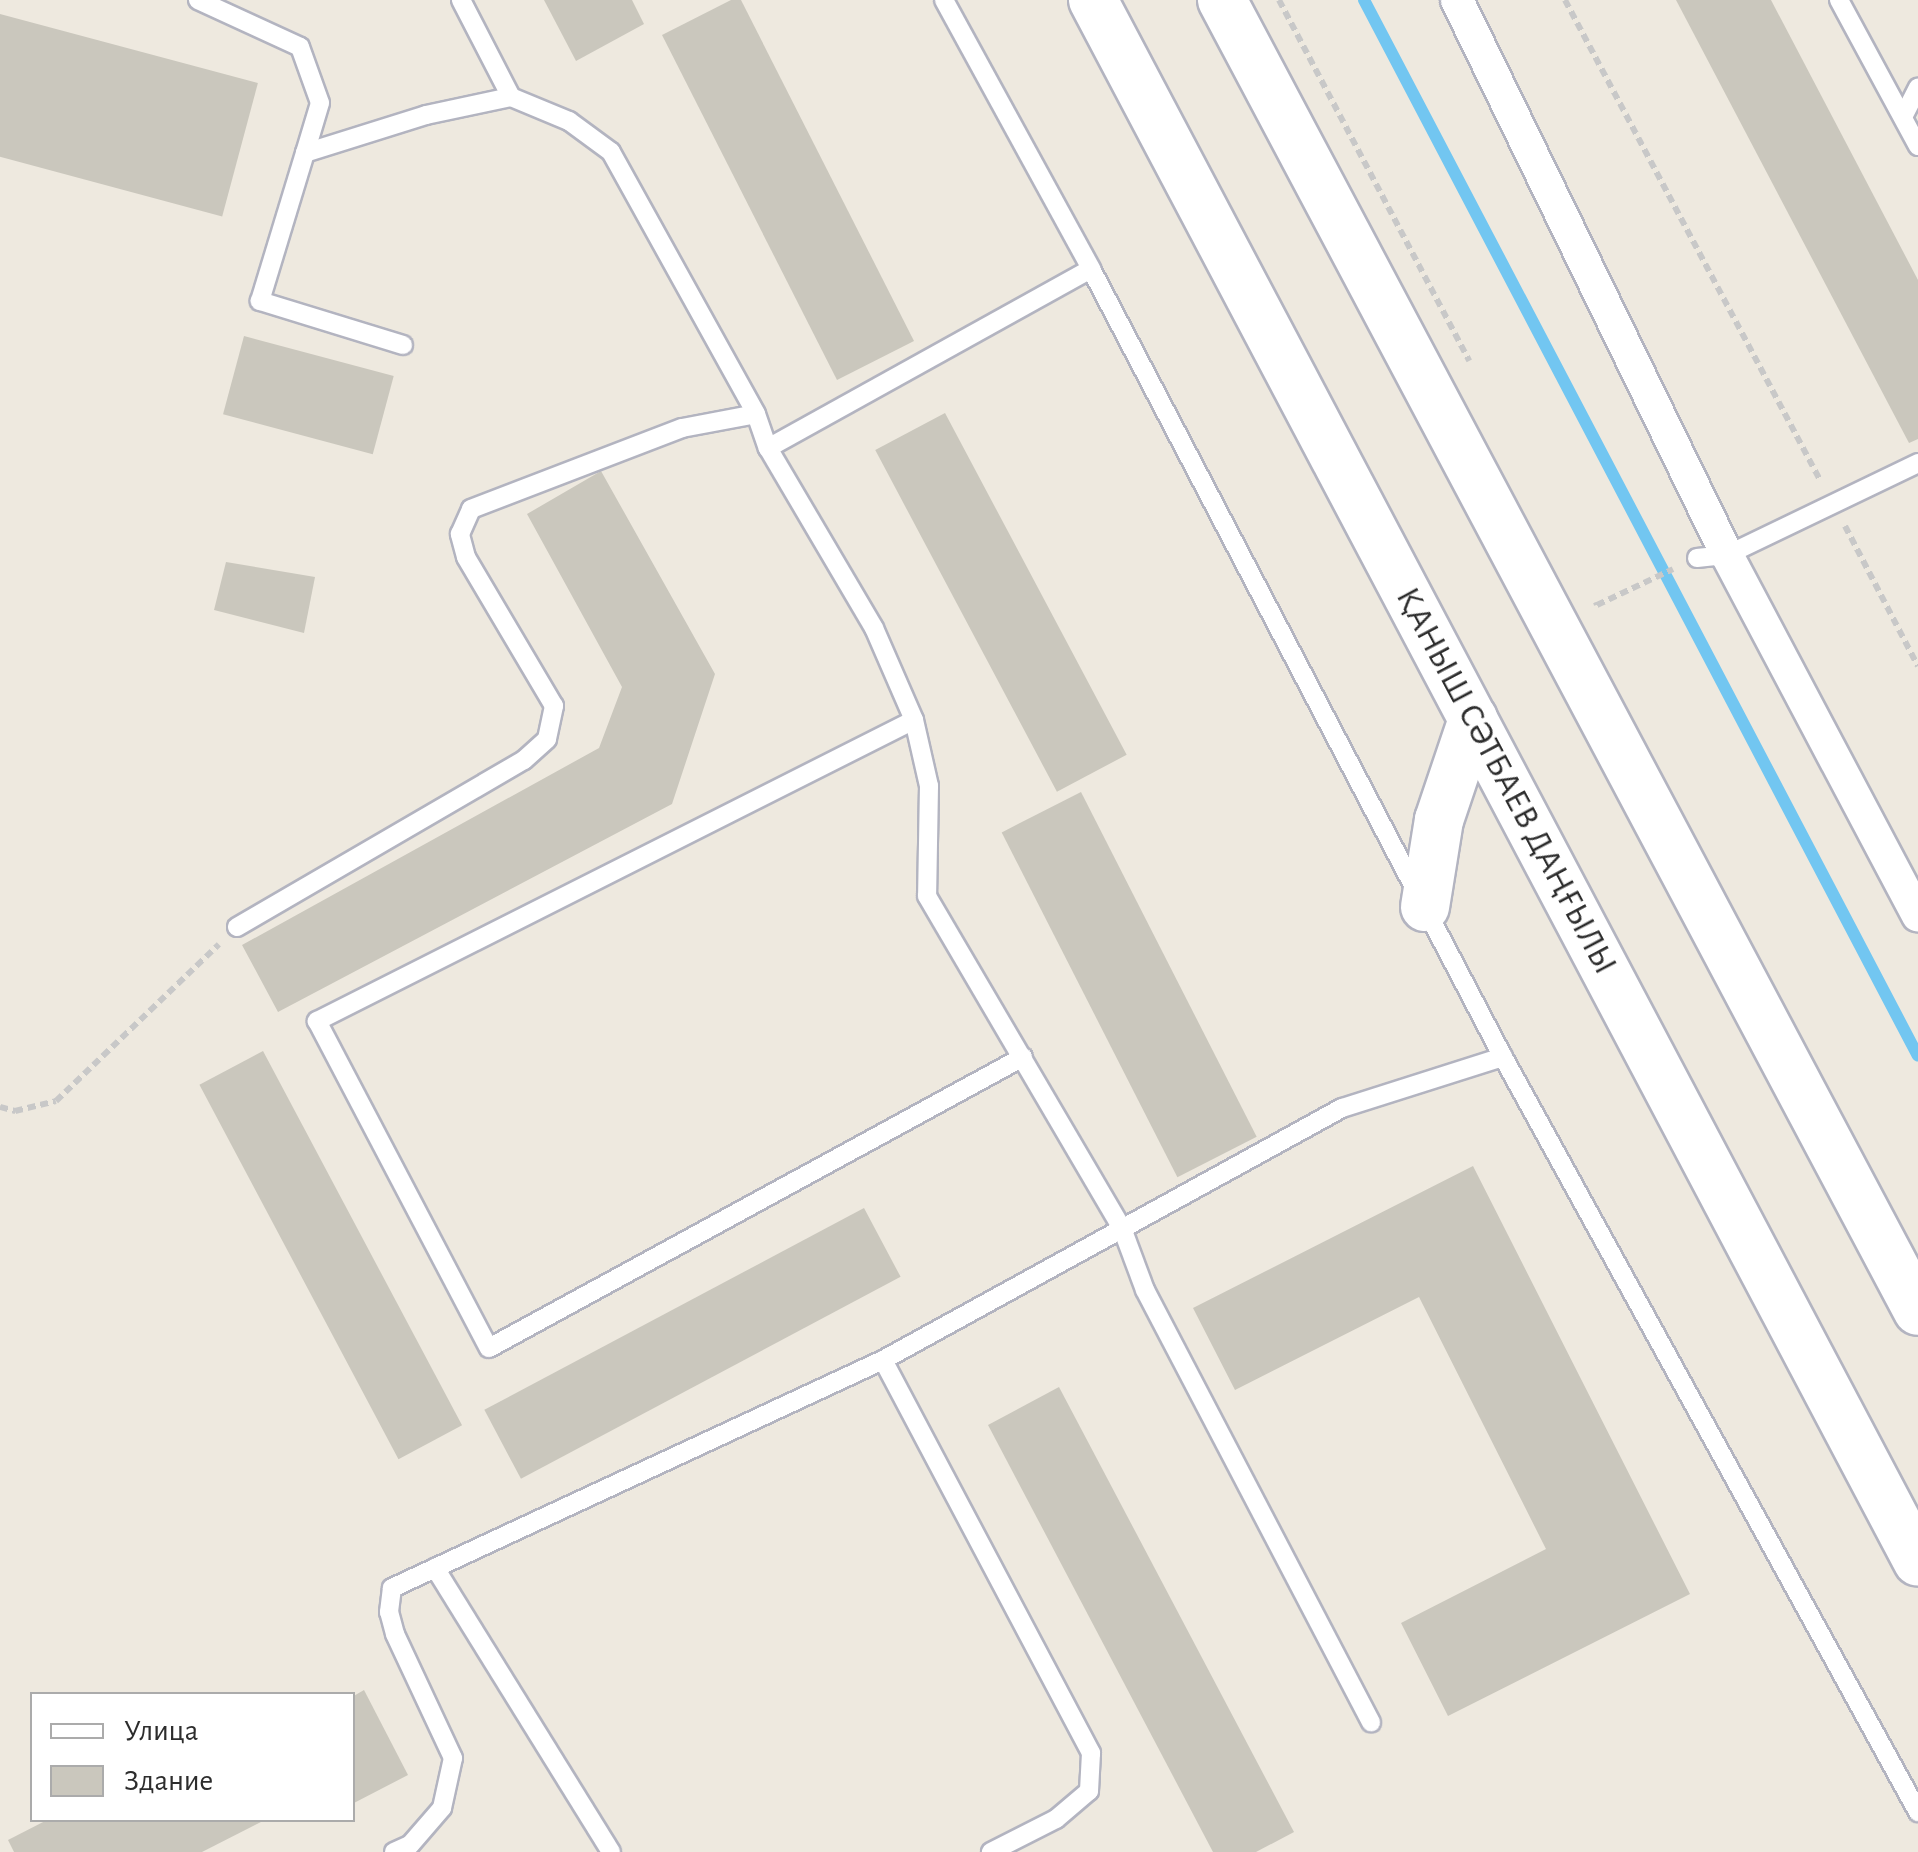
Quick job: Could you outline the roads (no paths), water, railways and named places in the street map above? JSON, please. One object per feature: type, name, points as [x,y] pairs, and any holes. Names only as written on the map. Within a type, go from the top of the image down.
[{"type":"main road","name":"ҚАНЫШ СӘТБАЕВ ДАҢҒЫЛЫ","points":[[1093,0],[1918,1562]]},
{"type":"main road","points":[[1222,0],[1918,1311]]},
{"type":"main road","points":[[1425,907],[1439,820],[1473,719]]},
{"type":"street","points":[[1457,0],[1712,556],[1918,915]]},
{"type":"lane","points":[[461,0],[512,98]]},
{"type":"lane","points":[[944,0],[1091,269],[1504,1057],[1918,1812]]},
{"type":"lane","points":[[1839,0],[1918,146]]},
{"type":"lane","points":[[206,1],[300,47],[320,104],[260,300],[404,345]]},
{"type":"lane","points":[[1902,117],[1918,88]]},
{"type":"lane","points":[[305,153],[426,115],[512,98],[569,121],[611,152],[756,414],[768,448],[874,628],[914,720],[929,786],[926,896],[1122,1228],[1145,1290],[1371,1724]]},
{"type":"lane","points":[[768,448],[1091,269]]},
{"type":"lane","points":[[237,927],[524,760],[547,739],[554,706],[466,557],[460,534],[470,509],[682,428],[756,414]]},
{"type":"lane","points":[[1712,556],[1918,463]]},
{"type":"lane","points":[[914,720],[317,1021],[489,1348],[1023,1057]]},
{"type":"lane","points":[[394,1852],[410,1845],[442,1808],[454,1758],[389,1612],[392,1588],[883,1360],[1342,1108],[1504,1057]]},
{"type":"lane","points":[[883,1360],[1092,1753],[1090,1791],[1056,1819],[991,1852]]},
{"type":"lane","points":[[435,1568],[611,1852]]},
{"type":"waterway","points":[[1364,0],[1918,1056]]}]
